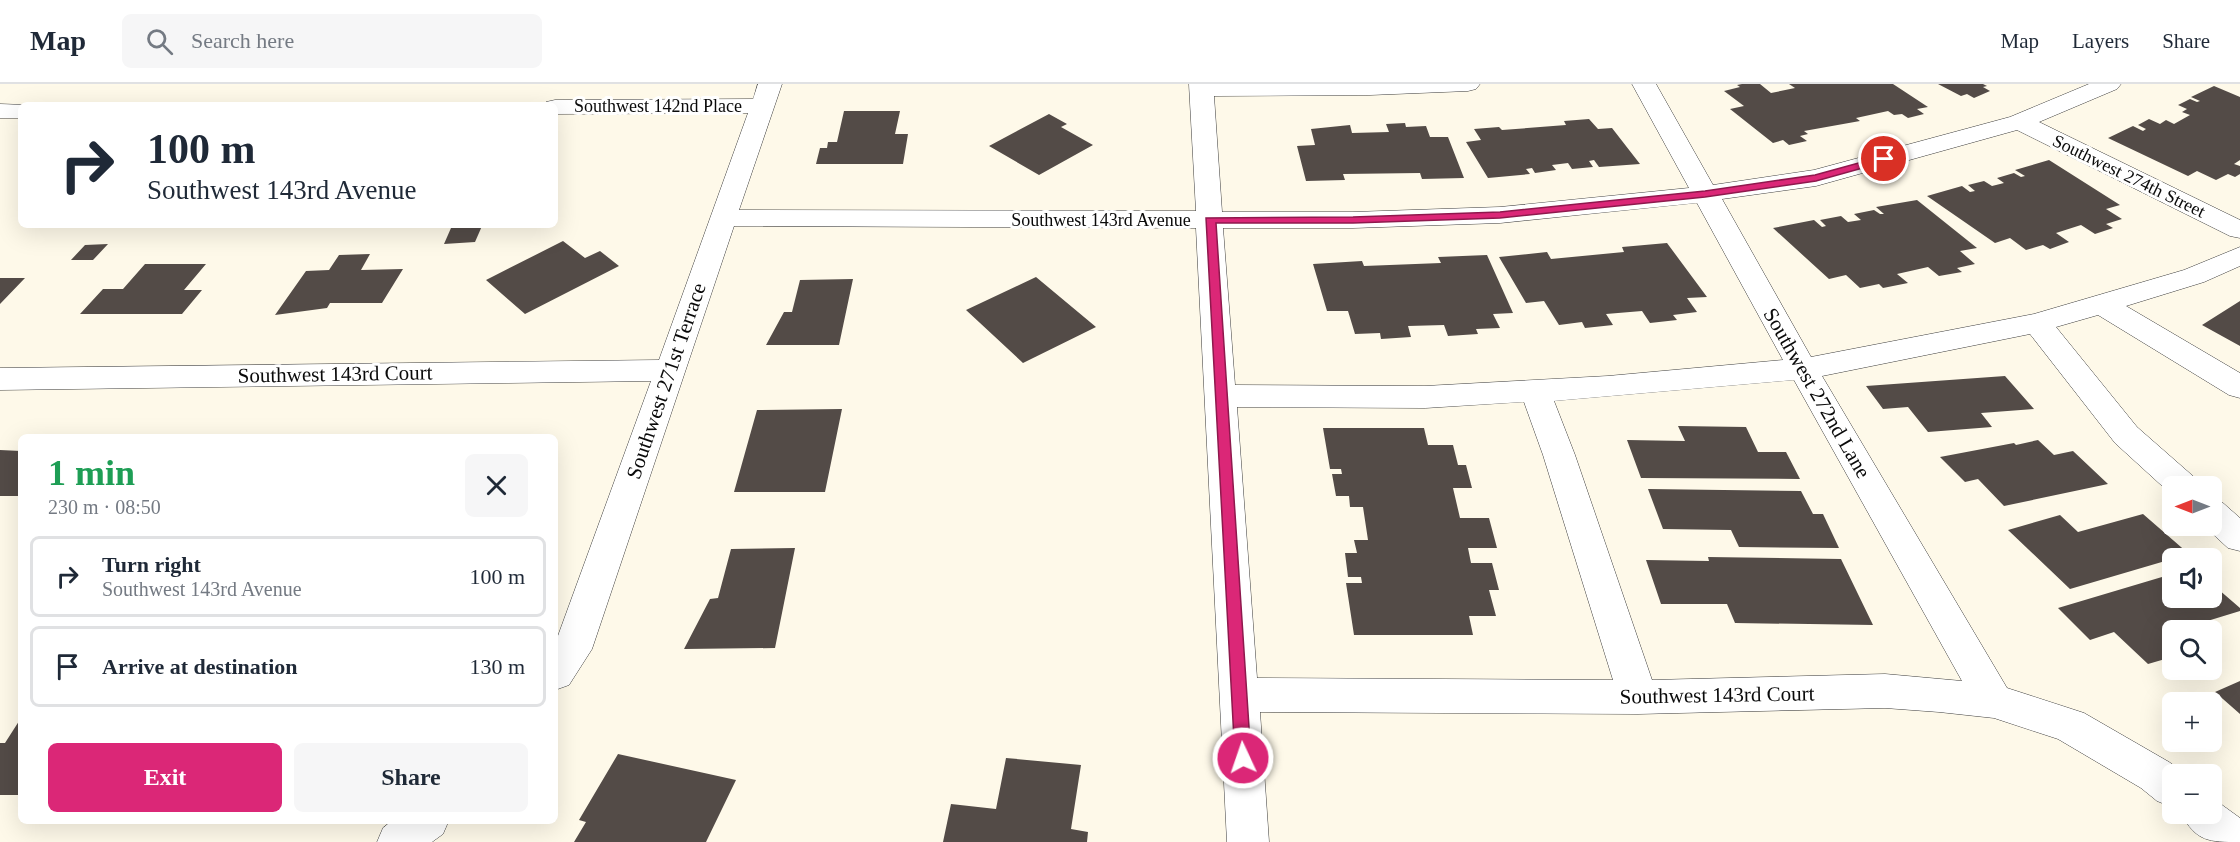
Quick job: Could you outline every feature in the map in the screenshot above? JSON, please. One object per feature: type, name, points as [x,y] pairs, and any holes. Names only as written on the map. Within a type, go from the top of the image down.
[{"type":"street","points":[[1248,842],[1201,86],[1468,84]]},
{"type":"street","name":"Southwest 272nd Lane","points":[[1644,84],[1803,369],[1994,701]]},
{"type":"street","name":"Southwest 143rd Avenue","points":[[723,219],[1353,220],[1500,215],[1705,194],[1816,178],[2019,122],[2109,84]]},
{"type":"street","name":"Southwest 142nd Place","points":[[558,107],[766,95]]},
{"type":"street","name":"Southwest 271st Terrace","points":[[558,670],[573,649],[766,95]]},
{"type":"street","points":[[0,111],[18,111]]},
{"type":"street","name":"Southwest 274th Street","points":[[2019,122],[2240,230]]},
{"type":"street","points":[[1221,396],[1425,397],[1703,379],[1803,369],[2037,322],[2194,276],[2240,256]]},
{"type":"street","points":[[2100,303],[2240,387]]},
{"type":"street","points":[[2037,322],[2126,435],[2171,476]]},
{"type":"street","name":"Southwest 143rd Court","points":[[0,379],[670,370]]},
{"type":"street","points":[[1535,391],[1559,455],[1638,698]]},
{"type":"street","points":[[2222,522],[2240,538]]},
{"type":"street","name":"Southwest 143rd Court","points":[[1239,694],[1638,698],[1885,691],[1994,701],[2070,725],[2162,780]]},
{"type":"street","points":[[399,842],[423,824]]},
{"type":"street","points":[[2216,824],[2238,842]]},
{"type":"building","points":[[1760,84],[1771,93],[1795,88],[1789,84],[1893,84],[1928,107],[1917,109],[1924,114],[1908,118],[1888,111],[1856,118],[1860,121],[1804,131],[1808,134],[1800,136],[1807,141],[1789,145],[1783,140],[1773,143],[1730,109],[1744,106],[1724,91],[1740,87],[1737,85]]},
{"type":"building","points":[[1938,84],[1983,84],[1987,86],[1983,87],[1990,91],[1974,98],[1967,94],[1961,96]]},
{"type":"building","points":[[2214,86],[2240,97],[2240,160],[2234,164],[2240,166],[2240,174],[2235,177],[2228,174],[2216,180],[2197,171],[2188,176],[2108,138],[2133,126],[2143,131],[2146,129],[2138,125],[2149,119],[2160,124],[2166,120],[2174,124],[2190,115],[2182,112],[2187,109],[2178,105],[2190,99],[2200,101],[2191,97]]},
{"type":"building","points":[[844,111],[900,111],[895,134],[908,134],[903,164],[816,164],[820,148],[827,148],[828,142],[837,142]]},
{"type":"building","points":[[1049,114],[1067,124],[1061,127],[1093,145],[1039,175],[989,146]]},
{"type":"building","points":[[1589,119],[1598,129],[1612,128],[1640,164],[1599,167],[1594,160],[1589,161],[1593,167],[1572,169],[1568,163],[1552,165],[1556,170],[1535,173],[1532,168],[1526,169],[1530,174],[1488,178],[1466,142],[1481,140],[1474,129],[1499,127],[1502,130],[1566,125],[1564,121]]},
{"type":"building","points":[[1405,123],[1406,127],[1426,126],[1430,137],[1448,137],[1464,178],[1422,179],[1420,173],[1343,174],[1345,180],[1306,181],[1297,146],[1315,145],[1311,129],[1350,125],[1352,133],[1389,132],[1386,124]]},
{"type":"building","points":[[2049,160],[2120,205],[2106,209],[2122,219],[2106,224],[2113,228],[2095,234],[2081,225],[2056,233],[2069,242],[2050,249],[2043,245],[2026,250],[2010,238],[1995,243],[1927,196],[1962,186],[1970,192],[1975,191],[1968,185],[1984,181],[1992,186],[2004,183],[1997,178],[2014,173],[2021,177],[2025,176],[2015,170]]},
{"type":"building","points":[[1917,200],[1977,248],[1960,251],[1975,264],[1957,268],[1962,272],[1939,276],[1928,267],[1897,274],[1908,283],[1883,288],[1879,284],[1860,288],[1846,275],[1829,279],[1773,228],[1814,220],[1822,227],[1826,226],[1820,220],[1841,216],[1848,222],[1861,220],[1854,214],[1874,210],[1884,214],[1876,207]]},
{"type":"building","points":[[451,228],[481,228],[475,242],[444,244]]},
{"type":"building","points":[[563,241],[585,258],[600,251],[619,266],[525,314],[486,280]]},
{"type":"building","points":[[1667,243],[1707,297],[1687,298],[1697,312],[1673,315],[1677,320],[1650,323],[1642,311],[1606,314],[1613,325],[1585,328],[1582,322],[1559,325],[1544,301],[1526,303],[1499,257],[1547,252],[1551,259],[1624,252],[1622,247]]},
{"type":"building","points":[[108,244],[93,260],[71,260],[85,245]]},
{"type":"building","points":[[370,254],[361,270],[403,269],[382,303],[330,303],[327,308],[275,315],[306,271],[329,270],[339,255]]},
{"type":"building","points":[[1487,255],[1513,313],[1493,314],[1500,328],[1476,329],[1478,334],[1448,336],[1444,325],[1408,326],[1411,337],[1381,339],[1380,333],[1355,334],[1348,311],[1327,311],[1313,264],[1362,261],[1364,266],[1441,263],[1438,257]]},
{"type":"building","points":[[145,264],[206,264],[184,290],[202,290],[182,314],[80,314],[103,289],[123,289]]},
{"type":"building","points":[[1036,277],[1096,327],[1023,363],[966,310]]},
{"type":"building","points":[[0,278],[25,278],[0,304]]},
{"type":"building","points":[[853,279],[839,345],[766,345],[784,312],[792,312],[800,280]]},
{"type":"building","points":[[2240,301],[2240,346],[2202,325]]},
{"type":"building","points":[[2005,376],[2034,409],[1981,413],[1992,427],[1928,432],[1908,407],[1883,409],[1866,386]]},
{"type":"building","points":[[842,409],[825,492],[734,492],[757,410]]},
{"type":"building","points":[[1678,426],[1746,427],[1758,452],[1786,452],[1800,479],[1641,478],[1627,440],[1685,441]]},
{"type":"building","points":[[1323,428],[1424,428],[1428,445],[1453,445],[1458,465],[1466,465],[1472,488],[1453,488],[1460,518],[1489,518],[1497,548],[1468,548],[1471,563],[1492,563],[1499,590],[1489,590],[1496,616],[1469,616],[1473,635],[1354,635],[1346,583],[1362,583],[1361,577],[1348,577],[1345,553],[1357,553],[1354,540],[1368,540],[1363,507],[1350,507],[1349,496],[1336,496],[1332,474],[1342,474],[1341,469],[1330,469]]},
{"type":"building","points":[[2038,440],[2054,455],[2073,451],[2108,484],[2004,506],[1978,479],[1965,482],[1940,457],[2014,443],[2016,445]]},
{"type":"building","points":[[0,450],[18,451],[18,496],[0,496]]},
{"type":"building","points":[[1648,489],[1801,491],[1813,514],[1823,514],[1839,548],[1739,547],[1731,530],[1663,529]]},
{"type":"building","points":[[2143,514],[2162,531],[2162,536],[2168,536],[2182,548],[2162,548],[2162,562],[2070,589],[2008,530],[2060,515],[2078,532]]},
{"type":"building","points":[[795,548],[775,648],[684,649],[710,599],[718,598],[731,549]]},
{"type":"building","points":[[1708,557],[1841,559],[1873,625],[1735,623],[1727,604],[1661,604],[1646,560],[1709,561]]},
{"type":"building","points":[[2162,577],[2162,608],[2222,608],[2222,592],[2240,608],[2240,611],[2211,620],[2162,620],[2162,660],[2148,664],[2114,632],[2090,640],[2058,608]]},
{"type":"building","points":[[2240,681],[2240,714],[2222,698],[2222,692],[2215,692]]},
{"type":"building","points":[[18,723],[18,795],[0,795],[0,743],[5,743]]},
{"type":"building","points":[[618,754],[736,780],[706,842],[574,842],[586,822],[579,820]]},
{"type":"building","points":[[1006,758],[1081,765],[1071,829],[1088,832],[1087,842],[943,842],[951,804],[996,809]]},
{"type":"route","points":[[1243,758],[1210,220],[1353,220],[1500,215],[1705,194],[1816,178],[1884,159]]}]
